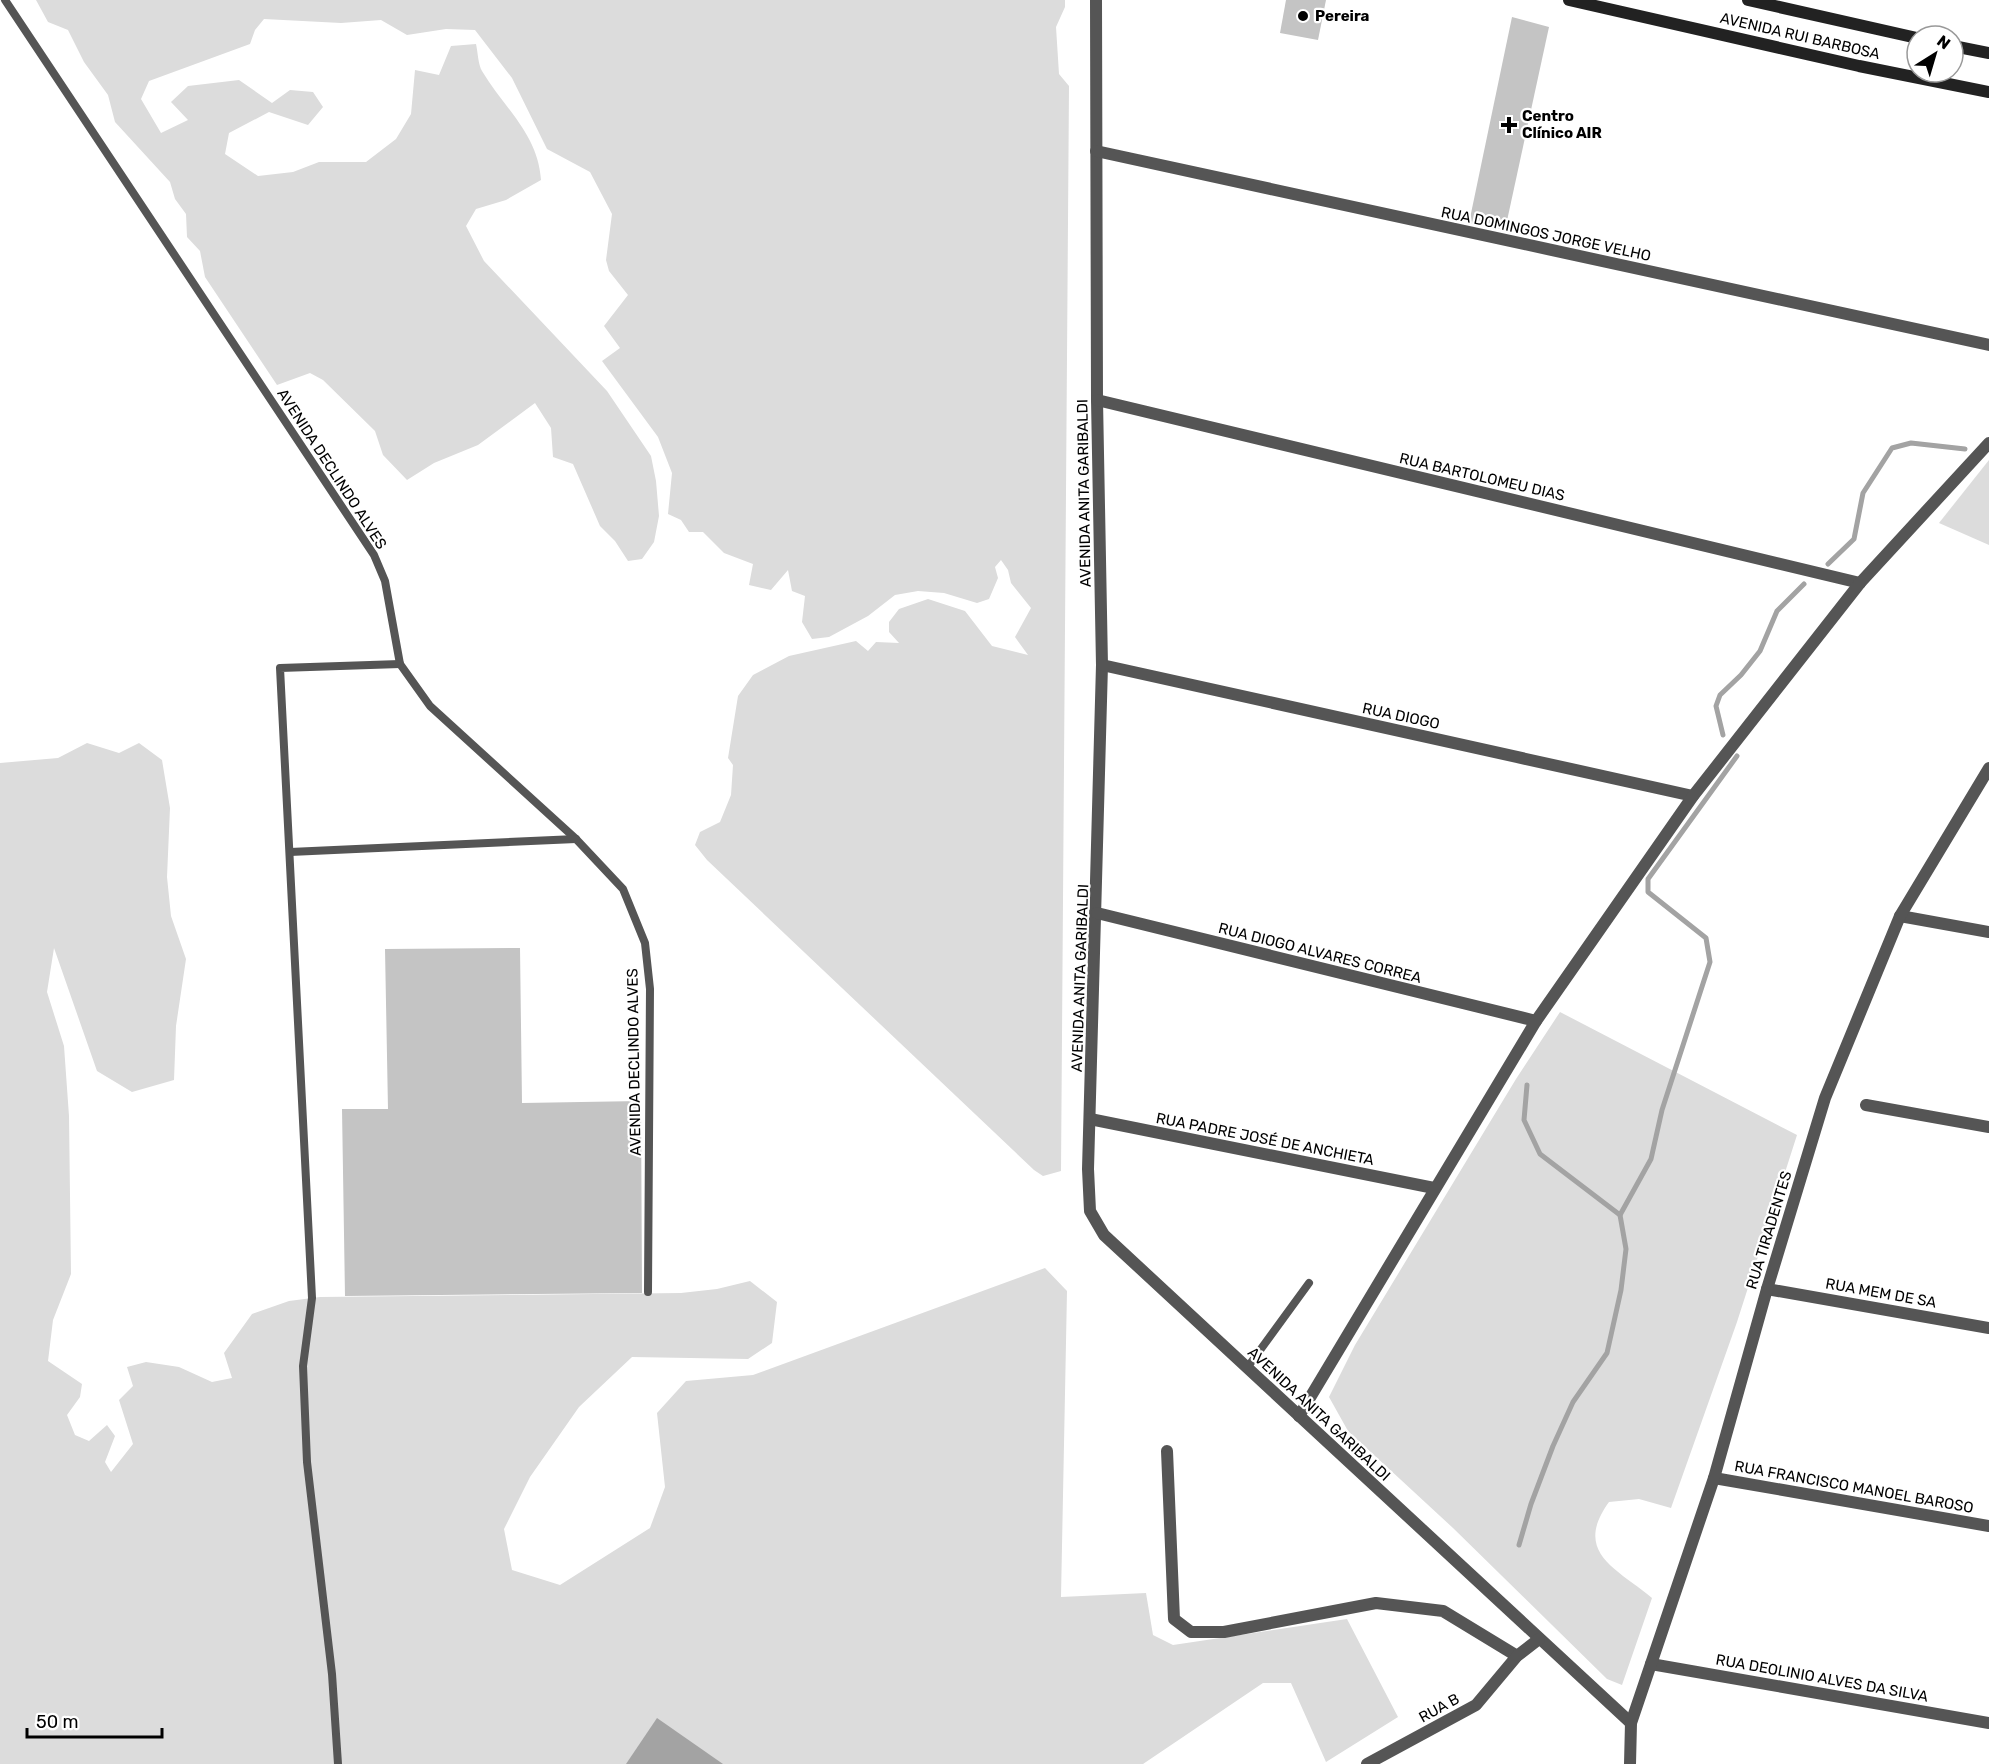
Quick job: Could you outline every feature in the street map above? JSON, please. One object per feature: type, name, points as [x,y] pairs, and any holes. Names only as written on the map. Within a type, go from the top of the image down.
[{"type":"main road","name":"AVENIDA RUI BARBOSA","points":[[1569,0],[1859,66],[1989,92]]},
{"type":"main road","name":"AVENIDA RUI BARBOSA","points":[[1748,0],[1905,35]]},
{"type":"main road","points":[[1965,48],[1989,53]]},
{"type":"street","name":"AVENIDA ANITA GARIBALDI","points":[[1096,0],[1096,400],[1102,665],[1097,913],[1088,1169],[1090,1211],[1104,1235],[1631,1723]]},
{"type":"street","name":"RUA DOMINGOS JORGE VELHO","points":[[1096,151],[1989,345]]},
{"type":"street","name":"RUA BARTOLOMEU DIAS","points":[[1096,400],[1860,583]]},
{"type":"street","points":[[1299,1416],[1536,1021],[1694,796],[1860,583],[1989,443]]},
{"type":"street","name":"RUA DIOGO","points":[[1102,665],[1694,796]]},
{"type":"street","name":"RUA TIRADENTES","points":[[1631,1723],[1714,1478],[1767,1288],[1825,1098],[1900,916],[1989,768]]},
{"type":"street","name":"RUA DIOGO ALVARES CORREA","points":[[1097,913],[1536,1021]]},
{"type":"street","points":[[1900,916],[1989,932]]},
{"type":"street","points":[[1866,1106],[1989,1127]]},
{"type":"street","name":"RUA PADRE JOSÉ DE ANCHIETA","points":[[1090,1119],[1434,1188]]},
{"type":"street","name":"RUA MEM DE SA","points":[[1767,1288],[1989,1328]]},
{"type":"street","points":[[1167,1451],[1174,1619],[1191,1632],[1224,1632],[1376,1603],[1443,1611],[1517,1656]]},
{"type":"street","name":"RUA FRANCISCO MANOEL BAROSO","points":[[1714,1478],[1989,1526]]},
{"type":"street","name":"RUA B","points":[[1367,1764],[1476,1705],[1517,1656],[1539,1639]]},
{"type":"street","name":"RUA DEOLINIO ALVES DA SILVA","points":[[1651,1664],[1989,1723]]},
{"type":"street","points":[[1630,1764],[1631,1723]]},
{"type":"lane","name":"AVENIDA DECLINDO ALVES","points":[[5,0],[374,555],[385,581],[400,664],[430,706],[576,839],[623,890],[645,943],[650,989],[648,1292]]},
{"type":"lane","points":[[338,1764],[332,1674],[307,1462],[303,1366],[312,1298],[280,668],[400,664]]},
{"type":"lane","points":[[290,852],[576,839]]},
{"type":"lane","points":[[1247,1368],[1309,1283]]},
{"type":"shaded area","points":[[36,0],[1065,0],[1065,7],[1056,27],[1059,74],[1069,86],[1061,1171],[1043,1176],[1034,1170],[707,860],[695,845],[700,832],[720,822],[731,795],[733,765],[728,758],[738,696],[753,675],[789,656],[856,641],[868,651],[876,642],[899,643],[889,632],[889,622],[899,609],[928,599],[965,611],[992,646],[1028,655],[1015,637],[1031,608],[1011,583],[1008,570],[1001,560],[995,567],[998,578],[989,599],[977,603],[944,593],[918,591],[895,595],[868,616],[829,637],[812,639],[802,622],[805,596],[792,591],[788,570],[771,590],[749,585],[753,564],[724,553],[703,532],[689,532],[681,520],[668,514],[672,473],[658,437],[602,361],[620,348],[604,326],[628,295],[609,271],[606,260],[612,214],[590,172],[547,149],[512,78],[475,30],[446,29],[407,35],[381,20],[341,23],[264,19],[255,30],[250,44],[149,81],[141,99],[161,133],[188,120],[171,102],[188,86],[239,80],[272,103],[290,90],[313,92],[323,107],[308,125],[269,112],[229,133],[225,154],[258,176],[293,172],[319,162],[366,162],[396,139],[411,114],[415,70],[439,75],[451,46],[476,44],[482,71],[519,122],[534,149],[541,180],[506,200],[476,209],[466,226],[484,261],[607,391],[651,456],[659,516],[654,542],[642,559],[628,561],[615,541],[600,526],[573,464],[553,457],[551,428],[535,403],[478,445],[434,463],[407,480],[383,455],[375,431],[323,380],[310,373],[277,385],[205,277],[200,251],[187,237],[186,214],[175,199],[170,182],[115,122],[108,95],[84,62],[68,30],[48,22]]},
{"type":"shaded area","points":[[1989,460],[1989,545],[1939,523]]},
{"type":"shaded area","points":[[87,743],[119,753],[139,743],[162,760],[170,808],[167,877],[171,916],[186,959],[176,1026],[174,1080],[132,1092],[97,1071],[54,948],[47,992],[64,1046],[69,1116],[71,1274],[53,1320],[48,1361],[82,1384],[80,1397],[67,1415],[75,1435],[89,1441],[107,1425],[115,1436],[105,1462],[111,1472],[133,1444],[119,1400],[133,1386],[127,1367],[146,1362],[179,1367],[212,1382],[232,1378],[224,1353],[252,1314],[289,1301],[320,1297],[681,1293],[717,1289],[750,1281],[777,1302],[772,1343],[748,1359],[632,1357],[579,1407],[530,1477],[504,1529],[512,1570],[560,1585],[650,1528],[665,1487],[657,1413],[686,1381],[753,1375],[1045,1268],[1067,1291],[1061,1597],[1146,1593],[1153,1635],[1173,1645],[1347,1619],[1398,1717],[1326,1762],[1291,1683],[1263,1683],[1143,1764],[0,1764],[0,763],[58,758]]},
{"type":"shaded area","points":[[1560,1012],[1797,1135],[1737,1322],[1671,1508],[1639,1499],[1609,1502],[1599,1520],[1595,1534],[1597,1547],[1604,1558],[1652,1598],[1622,1685],[1607,1679],[1453,1528],[1348,1431],[1329,1397],[1355,1345],[1516,1079]]},
{"type":"shaded area","points":[[657,1718],[723,1764],[626,1764]]},
{"type":"building","name":"Pereira","points":[[1286,0],[1326,0],[1318,40],[1280,33]]},
{"type":"building","name":"Centro Clínico AIR","points":[[1512,17],[1549,27],[1505,230],[1469,223]]},
{"type":"building","points":[[520,948],[522,1103],[641,1101],[642,1293],[345,1296],[342,1109],[388,1109],[385,949]]},
{"type":"waterway","points":[[1828,564],[1854,539],[1863,493],[1892,448],[1911,443],[1965,449]]},
{"type":"waterway","points":[[1723,735],[1716,706],[1720,695],[1741,675],[1760,651],[1777,611],[1804,584]]},
{"type":"waterway","points":[[1519,1545],[1531,1504],[1573,1402],[1607,1353],[1621,1290],[1626,1249],[1620,1215],[1651,1159],[1662,1110],[1710,962],[1706,938],[1648,892],[1648,879],[1737,756]]},
{"type":"waterway","points":[[1527,1085],[1524,1120],[1540,1154],[1620,1215]]},
{"type":"place","name":"Pereira","points":[[1303,16]]},
{"type":"place","name":"Centro Clínico AIR","points":[[1509,125]]}]
